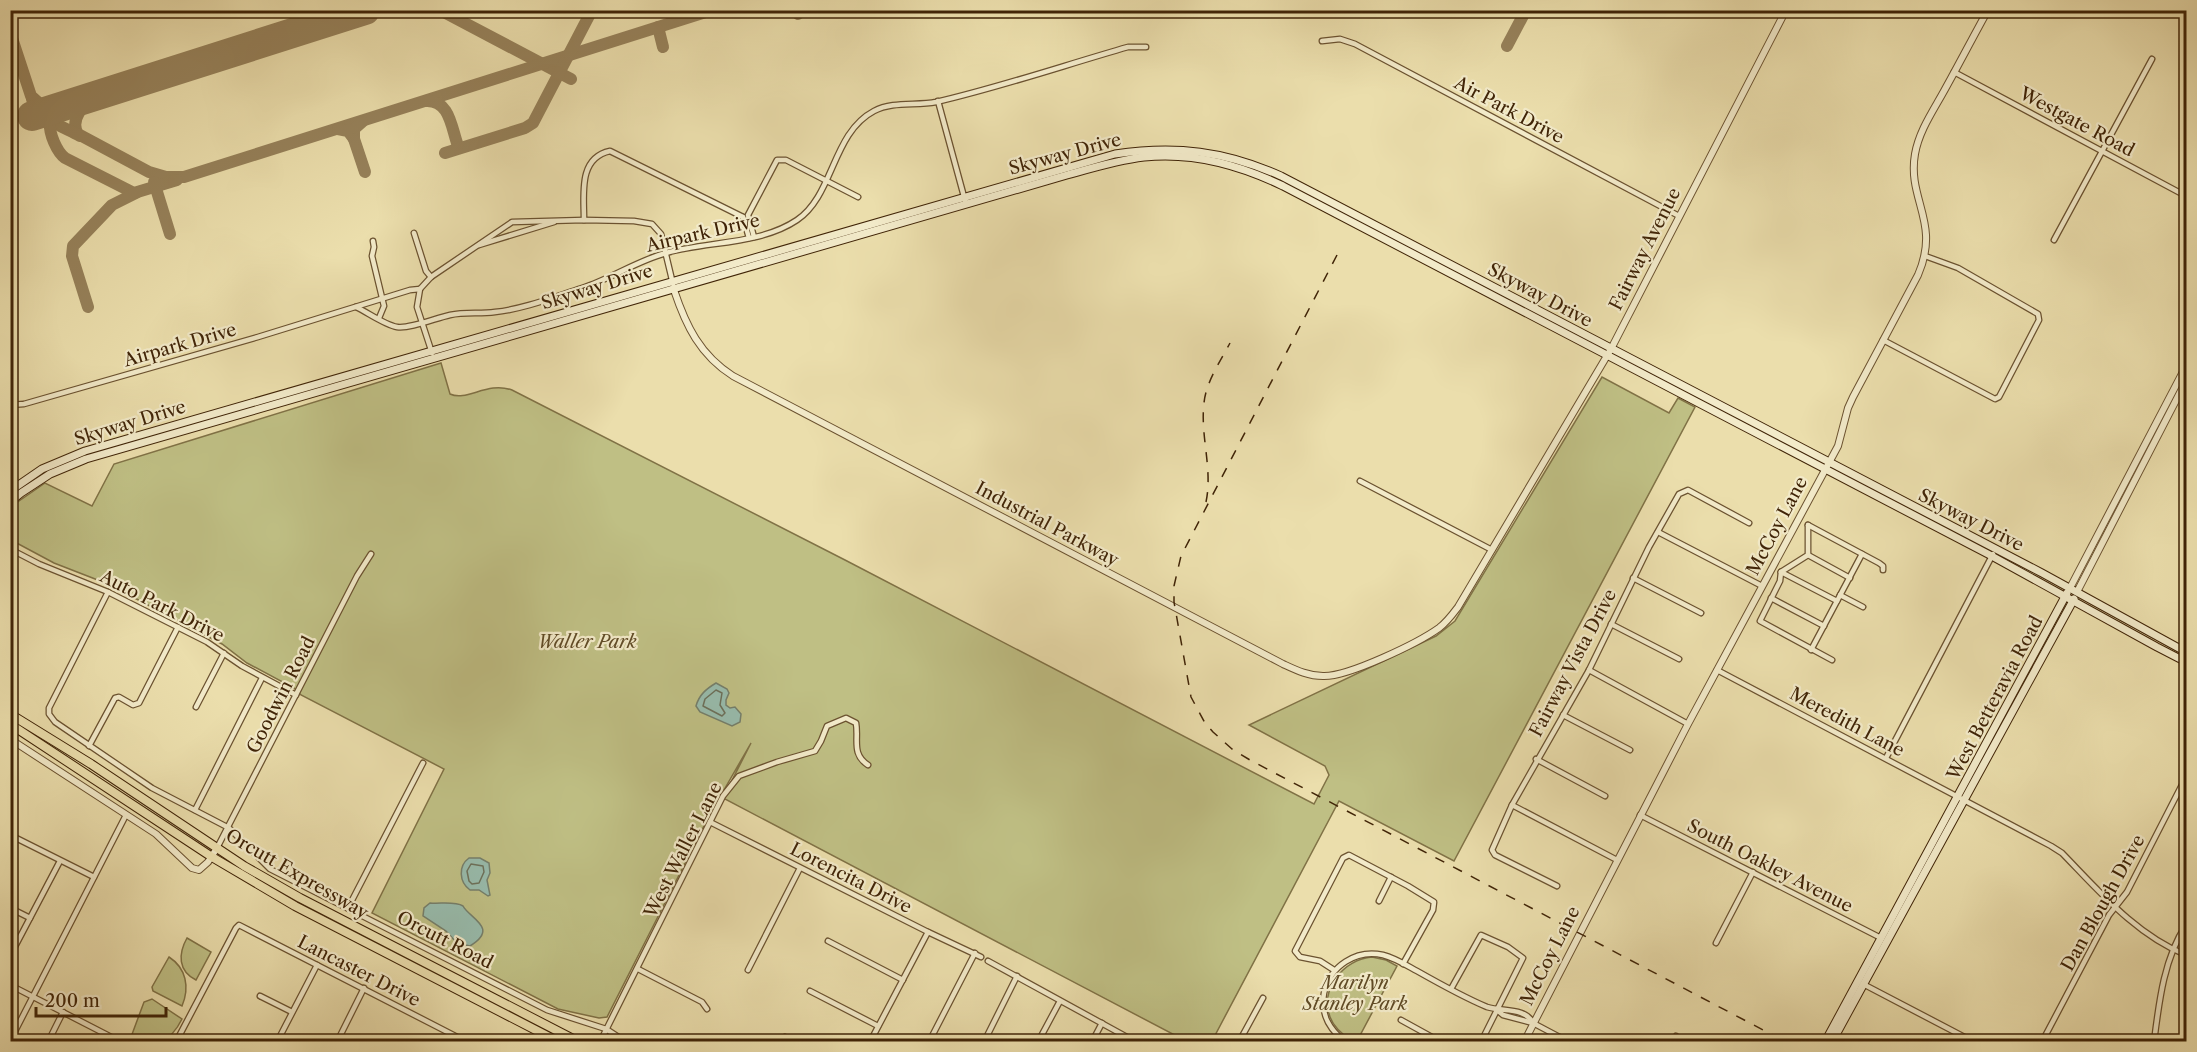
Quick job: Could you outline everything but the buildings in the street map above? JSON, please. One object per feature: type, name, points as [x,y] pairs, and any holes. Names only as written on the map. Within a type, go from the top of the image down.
[{"type":"highway","name":"Orcutt Expressway","points":[[10,714],[91,764],[217,848],[300,898],[579,1041]]},
{"type":"highway","name":"Orcutt Expressway","points":[[10,724],[212,856],[295,906],[559,1041]]},
{"type":"main road","name":"Skyway Drive","points":[[10,502],[50,474],[86,459],[675,290],[1115,154],[1167,148],[1215,153],[1261,167],[1281,176],[1609,352],[1993,552],[2070,588],[2187,652]]},
{"type":"main road","name":"Skyway Drive","points":[[10,491],[42,469],[85,451],[672,280],[965,200]]},
{"type":"main road","name":"Skyway Drive","points":[[1993,552],[2065,596],[2187,662]]},
{"type":"main road","name":"West Betteravia Road","points":[[1962,798],[2070,588]]},
{"type":"main road","name":"West Betteravia Road","points":[[1826,1041],[2077,592]]},
{"type":"main road","name":"West Betteravia Road","points":[[1832,1041],[1885,939]]},
{"type":"street","name":"Fairway Avenue","points":[[1448,620],[1458,607],[1609,352],[1786,10]]},
{"type":"street","name":"McCoy Lane","points":[[1524,1041],[1640,815],[1827,466],[1842,434],[1848,408],[1918,275],[1925,256],[1928,238],[1915,177],[1915,154],[1922,133],[1988,10]]},
{"type":"street","name":"Air Park Drive","points":[[1322,41],[1340,39],[1355,44],[1679,216]]},
{"type":"street","name":"Airpark Drive","points":[[356,307],[398,327],[455,314],[494,313],[584,288],[638,263],[667,253],[698,245],[751,238],[777,230],[798,219],[813,203],[850,132],[867,115],[879,109],[938,101],[1128,47],[1146,47]]},
{"type":"street","points":[[2054,240],[2152,59]]},
{"type":"street","name":"Westgate Road","points":[[1954,72],[2187,196]]},
{"type":"street","points":[[938,101],[965,200]]},
{"type":"street","points":[[584,220],[585,172],[595,158],[610,151],[745,216]]},
{"type":"street","points":[[751,238],[745,216],[777,160],[782,159],[858,197]]},
{"type":"street","points":[[473,247],[560,220]]},
{"type":"street","points":[[434,359],[416,301],[420,289],[431,277],[512,222],[584,220],[634,221],[652,224],[662,234],[675,290]]},
{"type":"street","points":[[414,233],[426,270],[431,277]]},
{"type":"street","points":[[373,241],[372,256],[384,310],[379,318]]},
{"type":"street","points":[[1883,340],[1995,399],[1999,397],[2039,321],[2038,314],[1958,268],[1925,256]]},
{"type":"street","name":"Airpark Drive","points":[[10,405],[63,393],[410,290],[420,289]]},
{"type":"street","name":"Industrial Parkway","points":[[675,290],[681,312],[693,337],[710,360],[732,376],[1282,664],[1304,673],[1325,676],[1350,671],[1415,641],[1448,620]]},
{"type":"street","name":"West Betteravia Road","points":[[2070,588],[2187,366]]},
{"type":"street","name":"West Betteravia Road","points":[[2077,592],[2187,381]]},
{"type":"street","points":[[1360,481],[1492,550]]},
{"type":"street","name":"Fairway Vista Drive","points":[[1557,886],[1495,855],[1492,846],[1536,759],[1589,670],[1633,578],[1677,496],[1688,490],[1749,523]]},
{"type":"street","points":[[1808,555],[1808,525],[1882,564],[1883,570]]},
{"type":"street","points":[[1658,532],[1762,586]]},
{"type":"street","name":"Auto Park Drive","points":[[10,549],[39,564],[108,592],[178,627],[262,678],[296,695]]},
{"type":"street","points":[[1886,758],[1993,552]]},
{"type":"street","name":"Goodwin Road","points":[[217,848],[357,576],[371,554]]},
{"type":"street","points":[[1811,650],[1862,554]]},
{"type":"street","points":[[1781,572],[1808,555]]},
{"type":"street","points":[[1808,555],[1850,578]]},
{"type":"street","points":[[1781,572],[1780,581],[1760,621],[1832,660]]},
{"type":"street","points":[[1781,572],[1837,601]]},
{"type":"street","points":[[1633,578],[1701,613]]},
{"type":"street","name":"Orcutt Road","points":[[108,592],[53,699],[49,714],[59,726],[152,788],[229,828],[270,868],[547,1010],[606,1029],[626,1041]]},
{"type":"street","points":[[1840,595],[1863,607]]},
{"type":"street","points":[[1772,598],[1824,626]]},
{"type":"street","points":[[1611,624],[1678,659]]},
{"type":"street","points":[[89,746],[115,698],[133,705],[139,703],[178,627]]},
{"type":"street","points":[[196,707],[224,653]]},
{"type":"street","points":[[1589,670],[1688,724]]},
{"type":"street","name":"Meredith Lane","points":[[1717,670],[2062,853],[2115,907],[2141,929],[2173,950],[2187,955]]},
{"type":"street","points":[[195,810],[262,678]]},
{"type":"street","points":[[1563,715],[1630,750]]},
{"type":"street","name":"West Waller Lane","points":[[600,1041],[723,796],[739,776],[815,751],[828,726],[836,720],[846,718],[856,723],[858,757],[868,765]]},
{"type":"street","points":[[10,739],[156,834],[192,868],[199,870],[203,868],[217,848]]},
{"type":"street","points":[[1536,759],[1605,796]]},
{"type":"street","points":[[348,908],[423,763]]},
{"type":"street","name":"Dan Blough Drive","points":[[2042,1041],[2115,907],[2127,892],[2187,777]]},
{"type":"street","points":[[1512,805],[1617,860]]},
{"type":"street","points":[[10,1041],[126,815]]},
{"type":"street","name":"South Oakley Avenue","points":[[1640,815],[1885,939]]},
{"type":"street","name":"Lorencita Drive","points":[[710,822],[981,957]]},
{"type":"street","points":[[10,835],[94,877]]},
{"type":"street","points":[[1334,970],[1320,961],[1300,957],[1295,951],[1343,858],[1347,855],[1351,855],[1434,902],[1403,964]]},
{"type":"street","points":[[10,956],[60,861]]},
{"type":"street","points":[[748,970],[801,868]]},
{"type":"street","points":[[1716,943],[1753,872]]},
{"type":"street","points":[[1379,901],[1391,877]]},
{"type":"street","points":[[10,908],[30,918]]},
{"type":"street","points":[[2154,1041],[2159,1000],[2173,950],[2187,924]]},
{"type":"street","name":"Lancaster Drive","points":[[176,1041],[239,925],[467,1041]]},
{"type":"street","points":[[870,1041],[928,932]]},
{"type":"street","points":[[1450,989],[1481,935],[1508,947],[1523,958],[1480,1041]]},
{"type":"street","points":[[828,941],[903,980]]},
{"type":"street","points":[[929,1041],[975,954]]},
{"type":"street","points":[[1345,1041],[1330,1027],[1323,1009],[1325,987],[1334,970],[1351,958],[1372,954],[1393,958],[1470,1000],[1497,1010],[1505,1009],[1530,1016],[1533,1023],[1569,1041]]},
{"type":"street","points":[[988,961],[1136,1041]]},
{"type":"street","points":[[277,1041],[316,965]]},
{"type":"street","points":[[638,969],[702,1002],[706,1009]]},
{"type":"street","points":[[984,1041],[1017,976]]},
{"type":"street","points":[[1863,984],[1974,1041]]},
{"type":"street","points":[[10,985],[121,1041]]},
{"type":"street","points":[[337,1041],[364,988]]},
{"type":"street","points":[[810,991],[878,1026]]},
{"type":"street","points":[[260,996],[292,1012]]},
{"type":"street","points":[[1239,1041],[1263,998]]},
{"type":"street","points":[[1038,1041],[1060,1001]]},
{"type":"street","points":[[48,1041],[63,1012]]},
{"type":"street","points":[[1401,1020],[1441,1041]]},
{"type":"street","points":[[1092,1041],[1102,1023]]},
{"type":"street","points":[[106,1041],[109,1035]]},
{"type":"street","points":[[785,1037],[793,1041]]},
{"type":"green space","name":"Waller Park","points":[[441,363],[450,394],[457,396],[494,388],[512,390],[1314,804],[1329,775],[1325,766],[1249,725],[1436,636],[1455,621],[1602,377],[1669,413],[1678,398],[1695,407],[1454,861],[1339,801],[1212,1041],[1186,1041],[723,798],[751,743],[709,816],[607,1017],[599,1018],[558,1009],[372,913],[444,769],[301,695],[294,688],[247,663],[222,644],[108,584],[54,563],[11,540],[10,509],[45,483],[92,506],[114,464]]},
{"type":"green space","points":[[187,938],[211,952],[196,980],[186,972],[181,962],[182,950]]},
{"type":"green space","points":[[169,957],[175,961],[185,978],[186,992],[182,1006],[153,991],[152,987]]},
{"type":"green space","name":"Marilyn Stanley Park","points":[[1372,957],[1386,960],[1397,966],[1357,1041],[1352,1041],[1339,1031],[1332,1021],[1327,1006],[1328,996],[1336,977],[1344,969],[1352,963]]},
{"type":"green space","points":[[152,999],[182,1019],[172,1033],[161,1041],[148,1042],[131,1037],[144,1002]]},
{"type":"water","points":[[716,683],[727,689],[729,693],[726,705],[730,708],[735,707],[741,714],[740,722],[732,726],[700,712],[696,706],[703,693]]},
{"type":"water","points":[[469,858],[480,858],[489,863],[490,873],[487,880],[490,895],[466,887],[461,874],[465,861]]},
{"type":"water","points":[[430,903],[452,903],[463,906],[483,929],[479,940],[470,946],[457,943],[446,931],[423,916],[424,908]]},
{"type":"taxiway","points":[[440,10],[571,79]]},
{"type":"taxiway","points":[[445,153],[525,128],[533,123],[592,10]]},
{"type":"taxiway","points":[[95,96],[79,113],[75,123],[78,134],[149,172],[166,177],[184,177],[712,10]]},
{"type":"taxiway","points":[[796,10],[798,14]]},
{"type":"taxiway","points":[[1507,46],[1526,10]]},
{"type":"taxiway","points":[[658,27],[663,47]]},
{"type":"taxiway","points":[[10,32],[31,96],[41,105],[54,109]]},
{"type":"taxiway","points":[[32,99],[46,117],[80,136]]},
{"type":"taxiway","points":[[426,101],[434,102],[444,109],[451,122],[457,143]]},
{"type":"taxiway","points":[[60,107],[52,116],[50,127],[56,147],[65,158],[134,193],[177,180]]},
{"type":"taxiway","points":[[338,129],[348,131],[354,139],[354,129],[362,122]]},
{"type":"taxiway","points":[[354,139],[365,172]]},
{"type":"taxiway","points":[[154,182],[170,234]]},
{"type":"taxiway","points":[[88,307],[72,256],[73,246],[112,205],[136,193]]},
{"type":"runway","points":[[32,116],[365,10]]},
{"type":"railway","points":[[1337,255],[1181,556],[1174,586],[1174,602],[1191,697],[1205,723],[1232,749],[1250,760],[1786,1042]]},
{"type":"railway","points":[[1206,502],[1208,477],[1203,415],[1205,395],[1210,380],[1230,343]]}]
